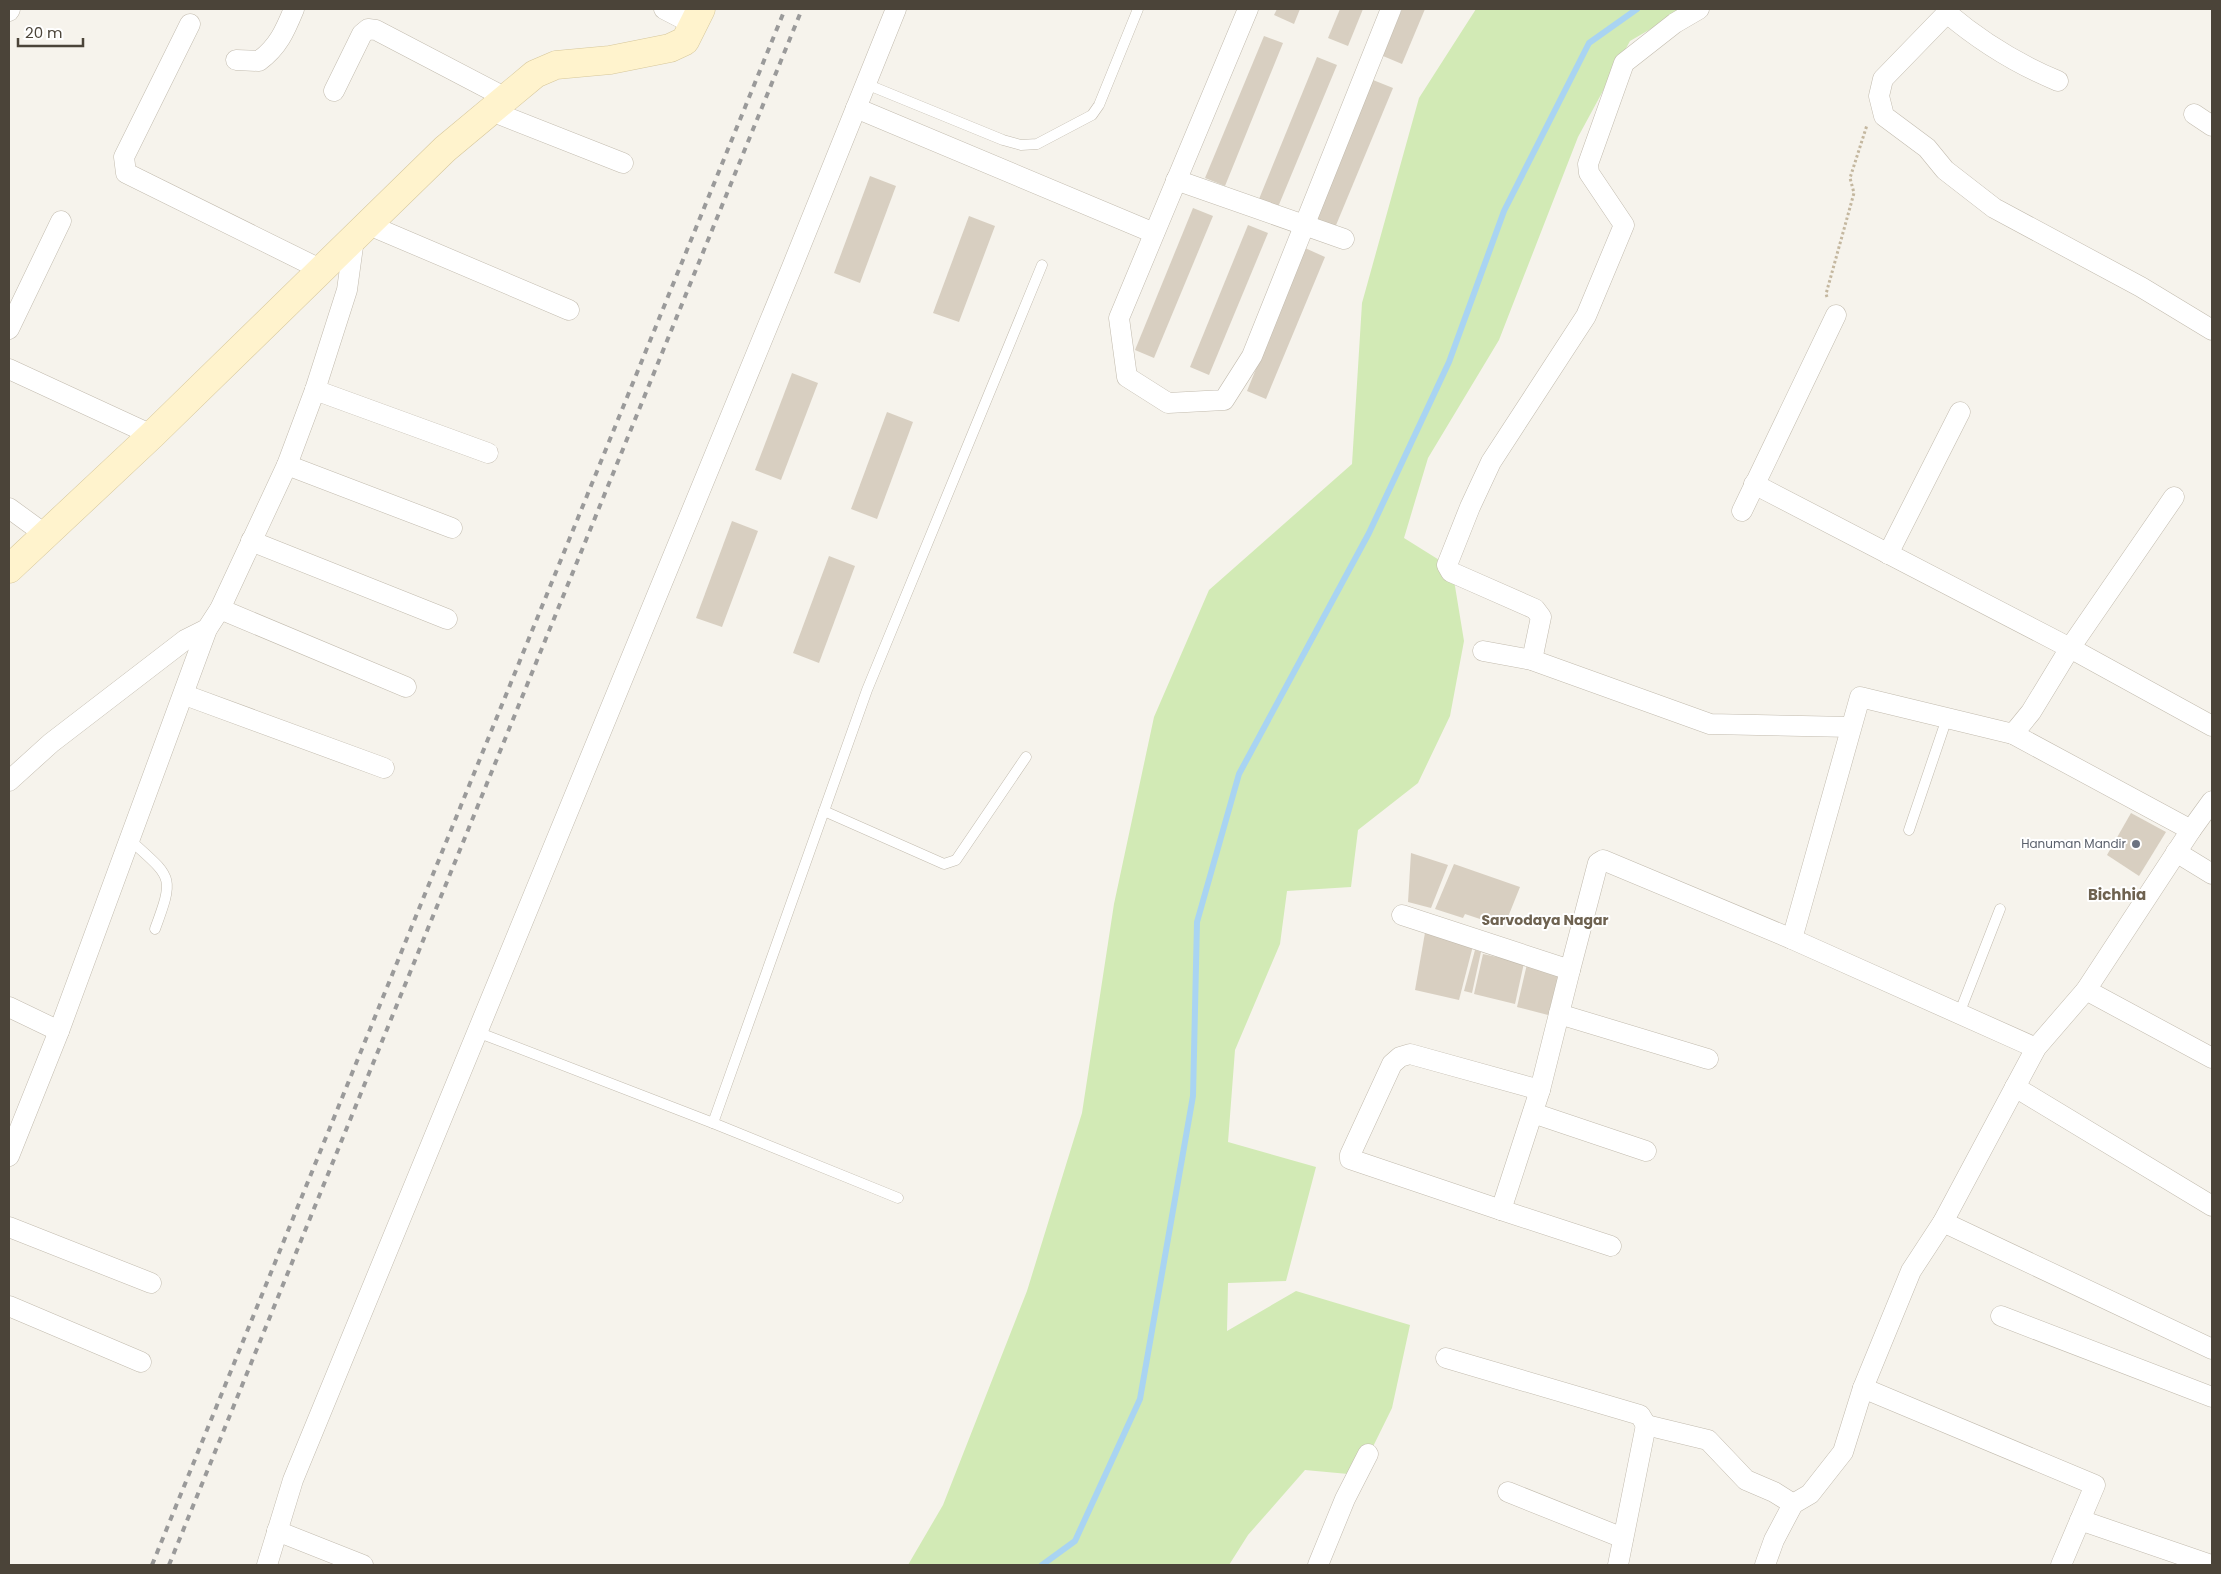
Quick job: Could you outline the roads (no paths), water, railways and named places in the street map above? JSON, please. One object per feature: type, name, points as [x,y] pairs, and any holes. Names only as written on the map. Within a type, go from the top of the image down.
[{"type":"street","points":[[236,60],[259,61],[273,51],[282,38],[294,9]]},
{"type":"street","points":[[9,569],[152,435],[445,150],[535,74],[556,66],[610,60],[670,48],[685,41],[697,16],[664,9]]},
{"type":"street","points":[[267,1565],[293,1480],[896,9]]},
{"type":"street","points":[[1248,9],[1119,318],[1127,377],[1168,403],[1224,400],[1252,356],[1391,9]]},
{"type":"street","points":[[1532,660],[1540,617],[1535,609],[1451,572],[1447,565],[1470,507],[1491,462],[1586,316],[1624,225],[1589,173],[1588,164],[1624,63],[1675,23],[1699,9]]},
{"type":"street","points":[[2058,80],[1994,48],[1971,33],[1948,11],[1883,79],[1879,96],[1884,116],[1927,148],[1945,170],[1994,208],[2140,287],[2212,330]]},
{"type":"street","points":[[190,24],[124,158],[126,173],[322,270]]},
{"type":"street","points":[[334,91],[362,34],[368,29],[376,30],[498,104],[623,163]]},
{"type":"street","points":[[856,108],[1154,233]]},
{"type":"street","points":[[2194,114],[2212,126]]},
{"type":"street","points":[[1176,180],[1344,240]]},
{"type":"street","points":[[9,329],[60,221]]},
{"type":"street","points":[[362,232],[568,310]]},
{"type":"street","points":[[9,1156],[59,1031],[185,695],[207,629],[220,609],[288,465],[316,390],[347,290],[362,232]]},
{"type":"street","points":[[1742,512],[1836,315]]},
{"type":"street","points":[[9,369],[152,435]]},
{"type":"street","points":[[316,390],[488,453]]},
{"type":"street","points":[[1888,554],[1960,412]]},
{"type":"street","points":[[288,465],[452,528]]},
{"type":"street","points":[[1754,484],[2070,648],[2212,726]]},
{"type":"street","points":[[2013,734],[2031,712],[2070,648],[2174,498]]},
{"type":"street","points":[[9,508],[46,535]]},
{"type":"street","points":[[251,541],[447,619]]},
{"type":"street","points":[[220,609],[406,687]]},
{"type":"street","points":[[9,781],[51,743],[185,640],[207,629]]},
{"type":"street","points":[[1483,651],[1532,660],[1710,724],[1851,727]]},
{"type":"street","points":[[185,695],[384,768]]},
{"type":"street","points":[[1792,940],[1860,697],[2013,734],[2191,830]]},
{"type":"street","points":[[1765,1565],[1774,1540],[1793,1504],[1810,1494],[1843,1452],[1863,1388],[1911,1271],[1943,1222],[2036,1048],[2086,990],[2176,852],[2212,802]]},
{"type":"street","points":[[2176,852],[2212,874]]},
{"type":"street","points":[[1501,1210],[1540,1090],[1599,860],[1603,860],[1792,940],[2036,1048]]},
{"type":"street","points":[[1402,914],[1570,970]]},
{"type":"street","points":[[2086,990],[2212,1058]]},
{"type":"street","points":[[9,1007],[59,1031]]},
{"type":"street","points":[[1559,1014],[1708,1058]]},
{"type":"street","points":[[1540,1090],[1410,1054],[1400,1057],[1392,1064],[1350,1155],[1350,1159],[1611,1246]]},
{"type":"street","points":[[2015,1087],[2212,1206]]},
{"type":"street","points":[[1533,1113],[1646,1151]]},
{"type":"street","points":[[1943,1222],[2212,1349]]},
{"type":"street","points":[[9,1227],[151,1283]]},
{"type":"street","points":[[9,1306],[141,1362]]},
{"type":"street","points":[[2001,1316],[2212,1397]]},
{"type":"street","points":[[1446,1358],[1640,1414],[1646,1425],[1618,1565]]},
{"type":"street","points":[[1863,1388],[2095,1485],[2061,1565]]},
{"type":"street","points":[[1646,1425],[1708,1440],[1746,1480],[1774,1492],[1793,1504]]},
{"type":"street","points":[[1318,1565],[1345,1499],[1368,1454]]},
{"type":"street","points":[[1508,1492],[1623,1538]]},
{"type":"street","points":[[2080,1520],[2210,1565]]},
{"type":"street","points":[[277,1532],[363,1565]]},
{"type":"lane","points":[[866,84],[1003,140],[1021,145],[1037,144],[1092,115],[1099,105],[1138,9]]},
{"type":"lane","points":[[713,1123],[867,690],[1042,265]]},
{"type":"lane","points":[[1909,830],[1947,718]]},
{"type":"lane","points":[[824,810],[944,864],[951,863],[956,860],[1026,757]]},
{"type":"lane","points":[[130,840],[158,864],[168,884],[167,896],[155,929]]},
{"type":"lane","points":[[1959,1014],[2000,909]]},
{"type":"lane","points":[[477,1032],[713,1123],[898,1198]]},
{"type":"waterway","points":[[1042,1565],[1075,1541],[1140,1399],[1193,1096],[1197,922],[1239,774],[1369,533],[1449,362],[1504,211],[1589,43],[1637,9]]},
{"type":"railway","points":[[152,1565],[785,9]]},
{"type":"railway","points":[[169,1565],[802,9]]},
{"type":"place","name":"Hanuman Mandir","points":[[2136,844]]},
{"type":"district","name":"Bichhia","points":[[2117,895]]},
{"type":"district","name":"Sarvodaya Nagar","points":[[1545,920]]}]
